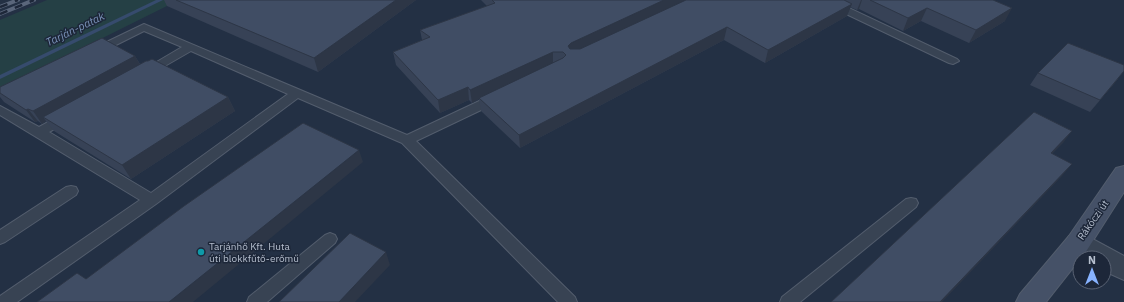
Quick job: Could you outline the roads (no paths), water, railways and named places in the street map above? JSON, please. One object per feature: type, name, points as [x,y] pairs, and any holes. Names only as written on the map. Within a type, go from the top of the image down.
[{"type":"main road","name":"Rákóczi út","points":[[1030,302],[1078,243],[1124,174]]},
{"type":"street","points":[[1078,243],[1124,268]]},
{"type":"lane","points":[[824,0],[953,61]]},
{"type":"lane","points":[[82,58],[144,27],[408,140],[568,302]]},
{"type":"lane","points":[[135,78],[191,47]]},
{"type":"lane","points":[[408,140],[508,92]]},
{"type":"lane","points":[[4,302],[151,200],[297,93]]},
{"type":"lane","points":[[0,110],[151,200]]},
{"type":"lane","points":[[39,132],[73,113]]},
{"type":"lane","points":[[0,238],[71,191]]},
{"type":"lane","points":[[788,302],[911,203]]},
{"type":"lane","points":[[254,302],[330,239]]},
{"type":"waterway","name":"Tarján-patak","points":[[0,77],[160,0]]},
{"type":"railway","points":[[0,7],[18,0]]},
{"type":"railway","points":[[0,14],[34,0]]},
{"type":"place","name":"Tarjánhő Kft. Huta úti blokkfűtő-erőmű","points":[[201,252]]}]
